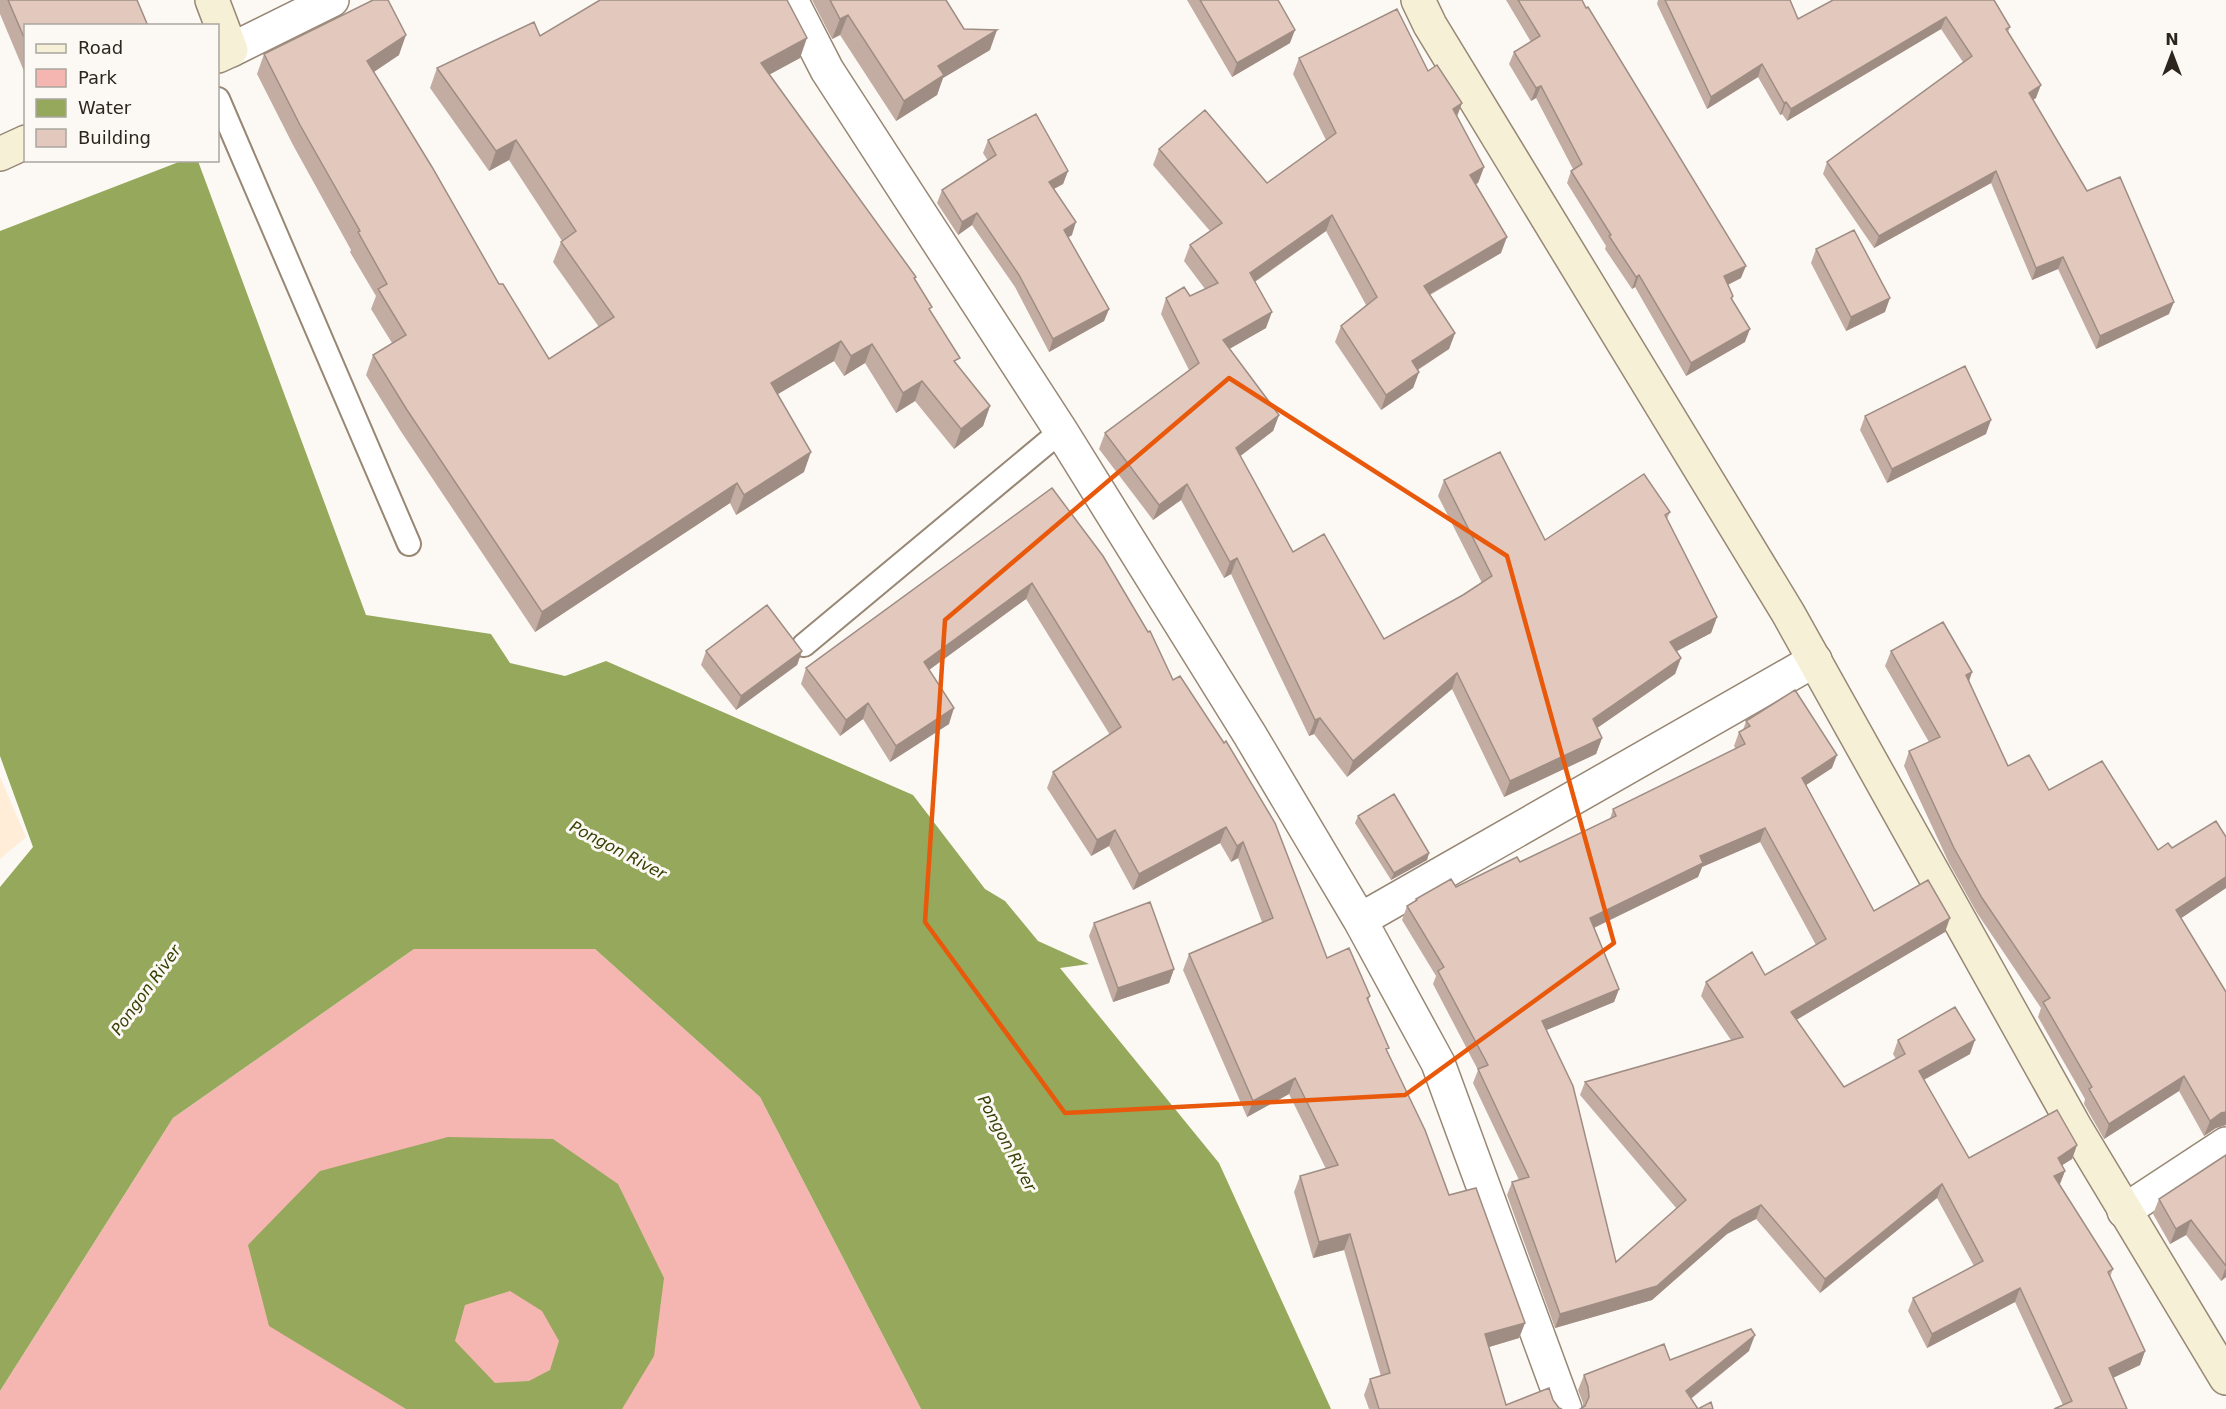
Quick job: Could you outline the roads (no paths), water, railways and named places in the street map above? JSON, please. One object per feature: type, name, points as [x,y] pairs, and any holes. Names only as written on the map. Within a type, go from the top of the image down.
[{"type":"street","points":[[212,0],[218,24]]},
{"type":"street","points":[[219,30],[224,52],[332,0]]},
{"type":"street","points":[[790,0],[827,70],[1061,431],[1250,735],[1360,920],[1438,1063],[1565,1409]]},
{"type":"street","points":[[1418,0],[1430,25],[1815,660],[2124,1211],[2226,1378]]},
{"type":"street","points":[[0,154],[24,143]]},
{"type":"street","points":[[1360,920],[1815,660]]},
{"type":"street","points":[[2124,1211],[2226,1144]]},
{"type":"lane","points":[[219,101],[409,544]]},
{"type":"lane","points":[[804,645],[1061,431]]},
{"type":"water","name":"Pongon River","points":[[179,162],[198,162],[366,615],[491,634],[510,663],[565,676],[606,661],[913,795],[985,889],[1005,901],[1038,941],[1089,964],[1060,968],[1219,1163],[1331,1409],[921,1409],[760,1097],[595,949],[414,949],[173,1118],[0,1391],[0,887],[33,847],[0,756],[0,231]]},
{"type":"water","points":[[448,1137],[553,1139],[618,1184],[664,1278],[654,1356],[622,1409],[406,1409],[269,1326],[248,1245],[320,1171]],"holes":[[[510,1291],[542,1311],[559,1341],[550,1370],[529,1381],[495,1383],[455,1341],[465,1305]]]}]
